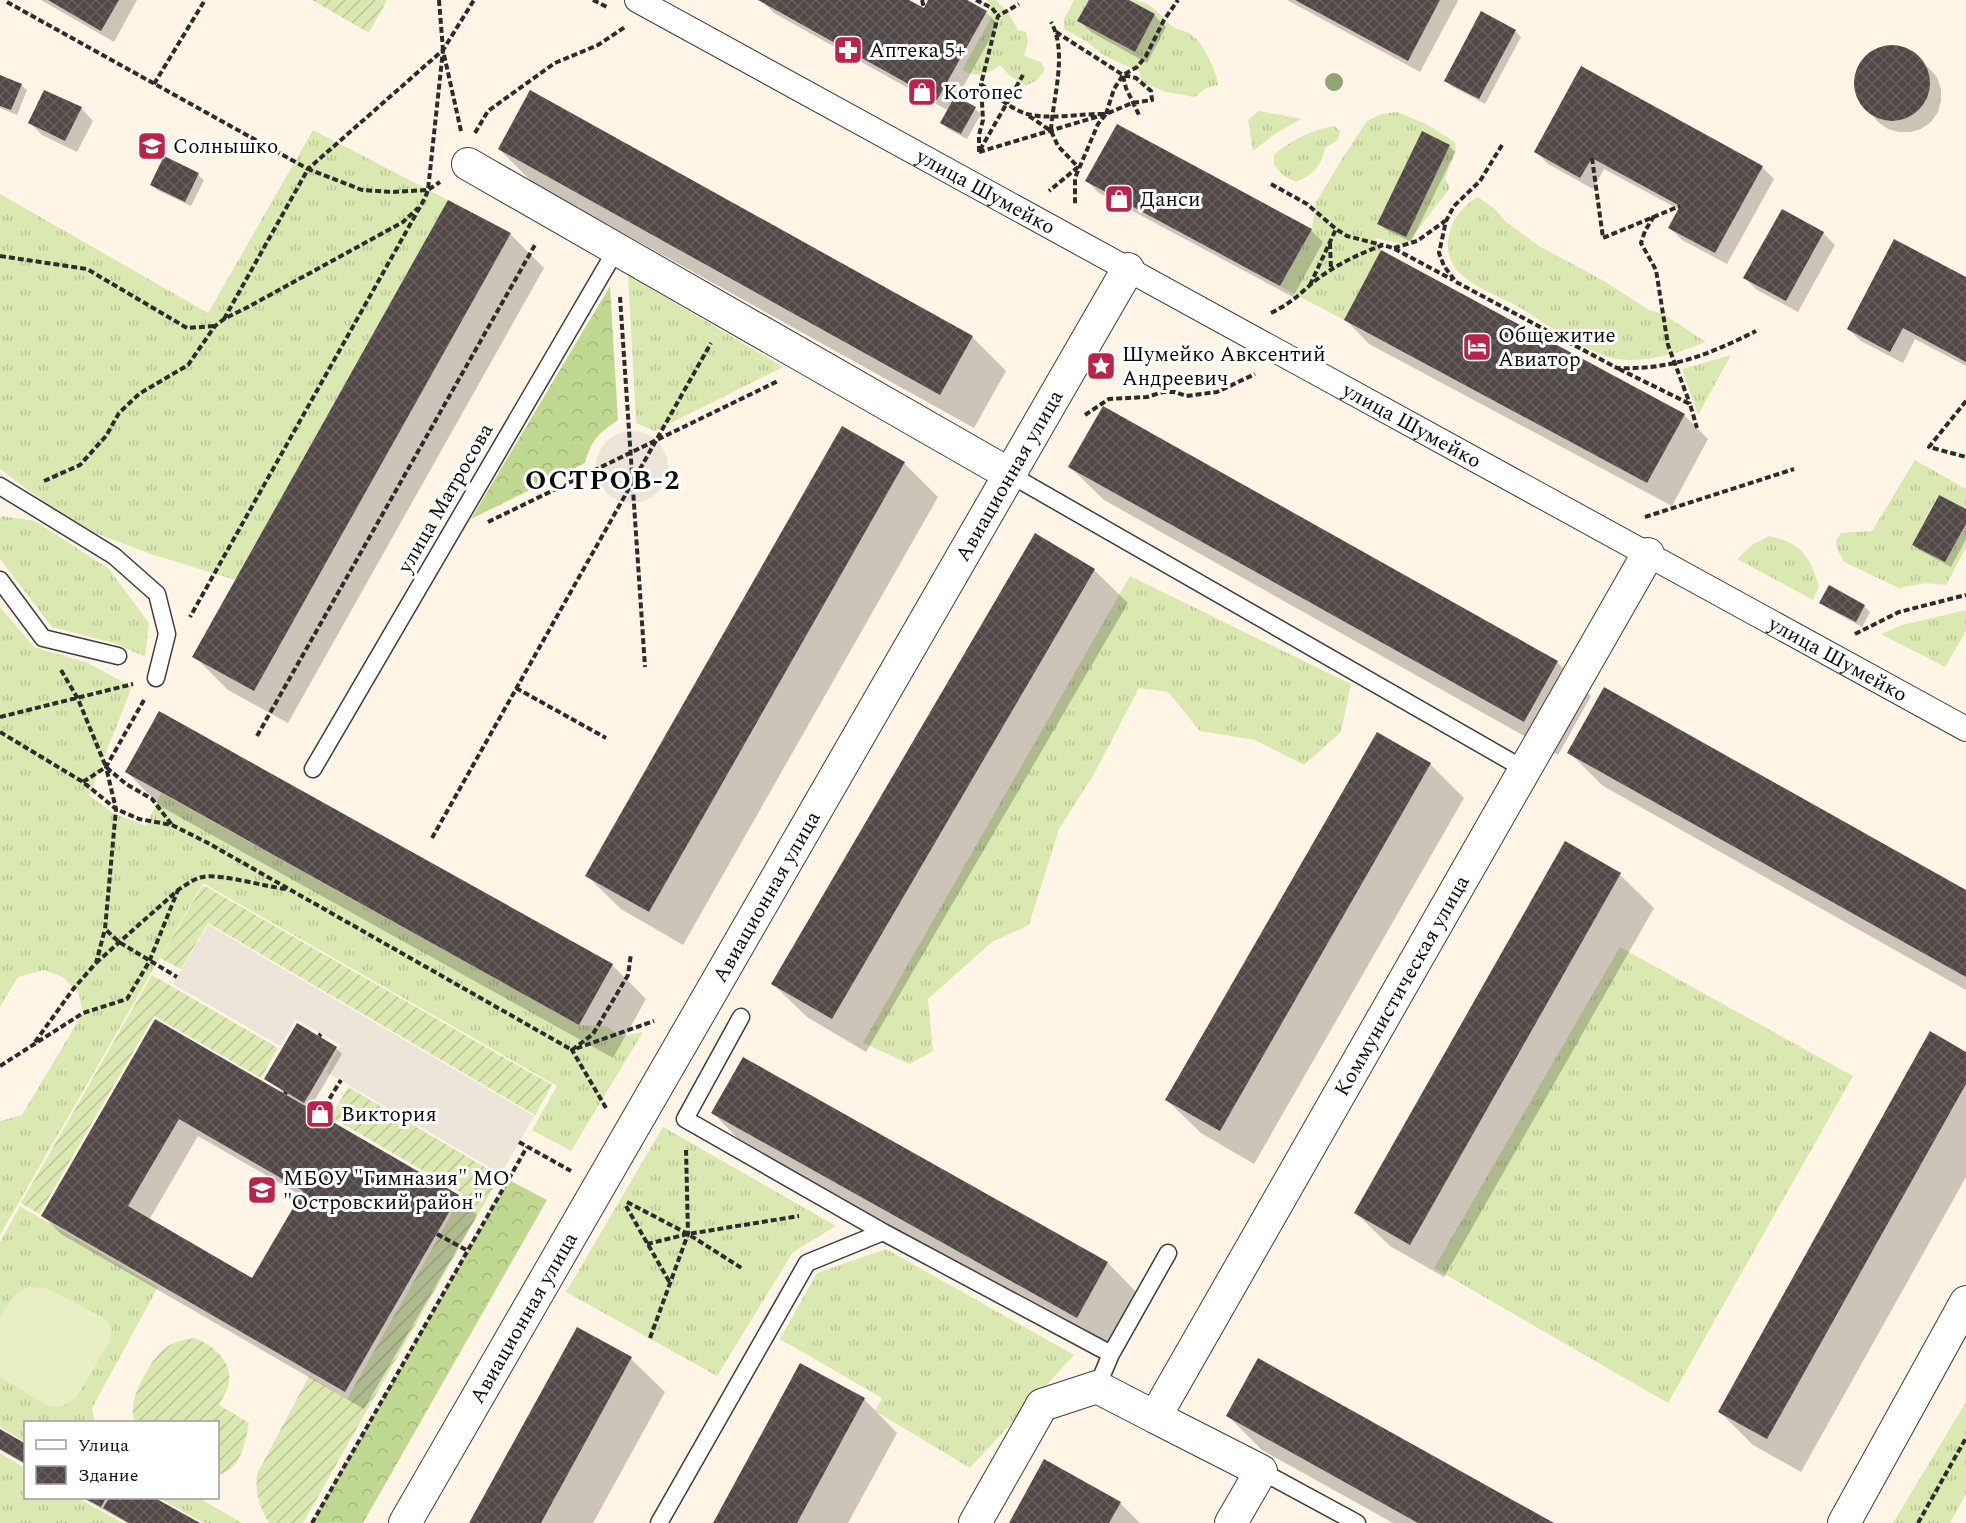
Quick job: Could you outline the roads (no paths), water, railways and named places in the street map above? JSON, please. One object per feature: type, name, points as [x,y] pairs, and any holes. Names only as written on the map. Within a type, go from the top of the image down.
[{"type":"street","name":"улица Шумейко","points":[[646,5],[1966,729]]},
{"type":"street","points":[[468,164],[1009,474]]},
{"type":"street","name":"Авиационная улица","points":[[405,1523],[1128,269]]},
{"type":"street","name":"Коммунистическая улица","points":[[1155,1417],[1648,554]]},
{"type":"street","points":[[1844,1523],[1966,1302]]},
{"type":"street","points":[[975,1523],[1042,1405],[1097,1387],[1261,1471],[1231,1523]]},
{"type":"lane","name":"улица Матросова","points":[[313,769],[616,250]]},
{"type":"lane","points":[[1009,474],[1524,769]]},
{"type":"lane","points":[[6,490],[114,556],[158,594],[168,634],[156,678]]},
{"type":"lane","points":[[0,580],[43,638],[118,656]]},
{"type":"lane","points":[[741,1017],[685,1119],[883,1232],[1111,1354]]},
{"type":"lane","points":[[659,1523],[807,1263],[883,1232]]},
{"type":"lane","points":[[1097,1387],[1111,1354],[1168,1253]]},
{"type":"lane","points":[[1261,1471],[1357,1523]]},
{"type":"place","name":"Аптека 5+","points":[[848,50]]},
{"type":"place","name":"Котопес","points":[[922,92]]},
{"type":"place","name":"Солнышко","points":[[152,146]]},
{"type":"place","name":"Данси","points":[[1119,199]]},
{"type":"place","name":"Общежитие Авиатор","points":[[1477,347]]},
{"type":"place","name":"Шумейко Авксентий Андреевич","points":[[1101,366]]},
{"type":"place","name":"Виктория","points":[[320,1114]]},
{"type":"place","name":"МБОУ \"Гимназия\" МО \"Островский район\"","points":[[262,1190]]},
{"type":"district","name":"ОСТРОВ-2","points":[[603,480]]}]
